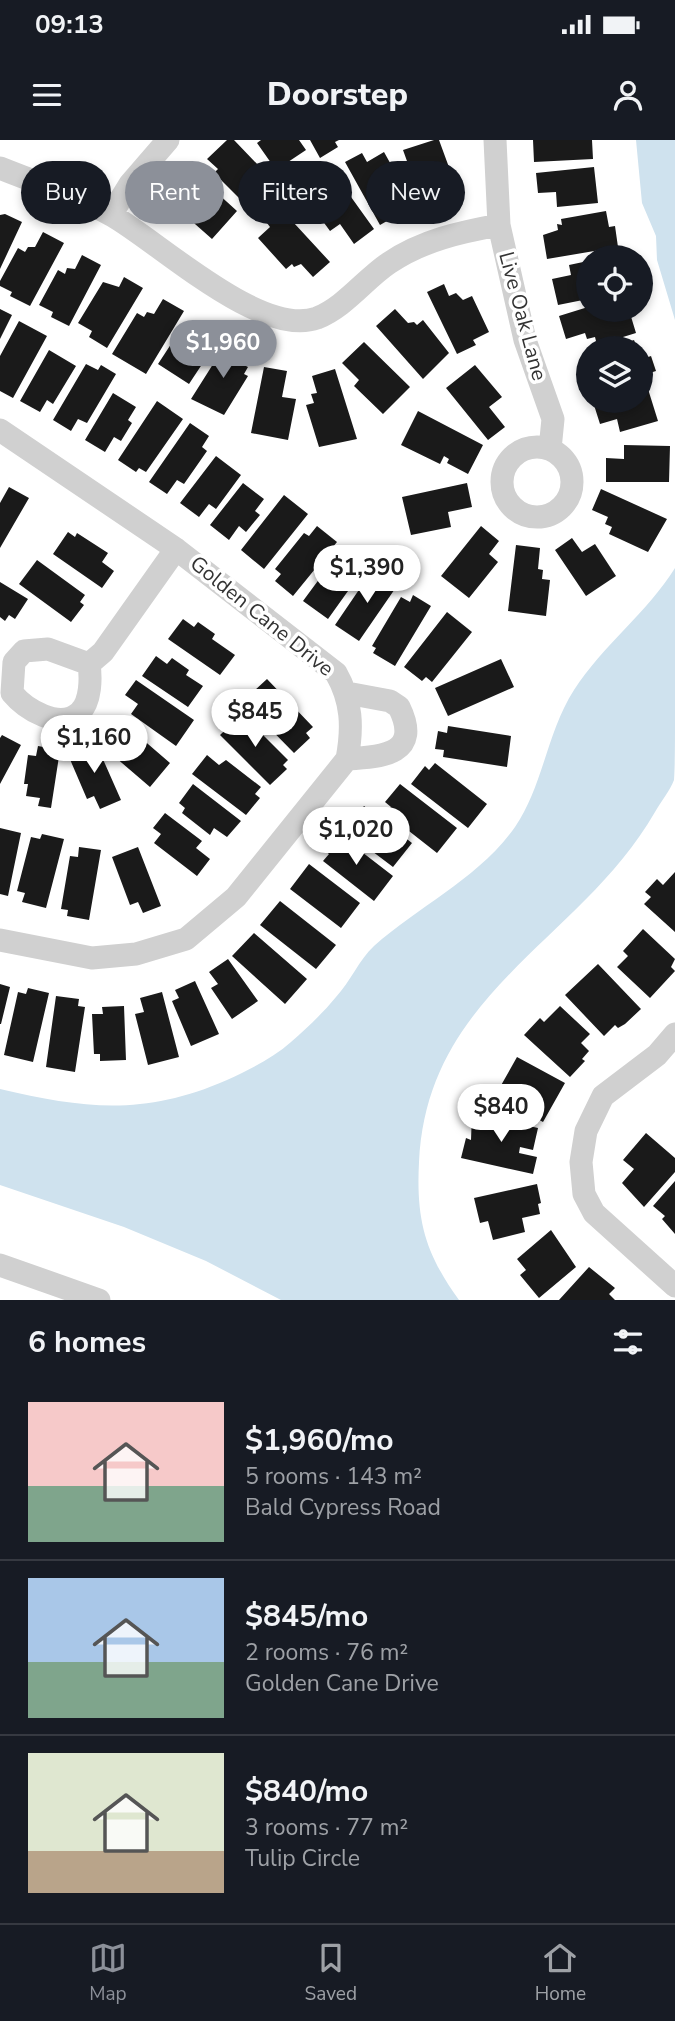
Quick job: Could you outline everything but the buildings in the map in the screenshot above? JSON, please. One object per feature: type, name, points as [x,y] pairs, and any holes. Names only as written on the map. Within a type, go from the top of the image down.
[{"type":"street","points":[[168,140],[130,184],[111,215],[251,310],[287,320],[317,318],[348,298],[390,262],[448,234],[499,225]]},
{"type":"street","name":"Live Oak Lane","points":[[495,140],[499,225],[525,340],[553,419],[551,449]]},
{"type":"street","points":[[0,168],[21,177]]},
{"type":"street","name":"Golden Cane Drive","points":[[0,430],[177,549],[336,673],[347,693],[352,731],[347,759]]},
{"type":"street","points":[[89,664],[103,652],[177,549]]},
{"type":"street","points":[[0,940],[92,958],[136,954],[186,939],[236,897],[347,759],[391,754],[402,745],[405,729],[399,707],[390,701],[347,693]]},
{"type":"street","points":[[675,1034],[657,1055],[603,1096],[586,1131],[581,1163],[584,1194],[594,1213],[675,1286]]},
{"type":"street","points":[[0,1265],[99,1300]]},
{"type":"water","points":[[636,140],[675,140],[675,320],[657,260],[656,236],[642,203]]},
{"type":"water","points":[[675,568],[674,780],[624,857],[477,1010],[449,1053],[428,1103],[419,1162],[421,1219],[438,1267],[459,1300],[281,1300],[206,1261],[124,1227],[0,1185],[0,1089],[88,1104],[142,1104],[197,1092],[227,1080],[260,1063],[291,1042],[326,1009],[374,946],[484,862],[515,827],[532,794],[557,723],[574,690]]}]
